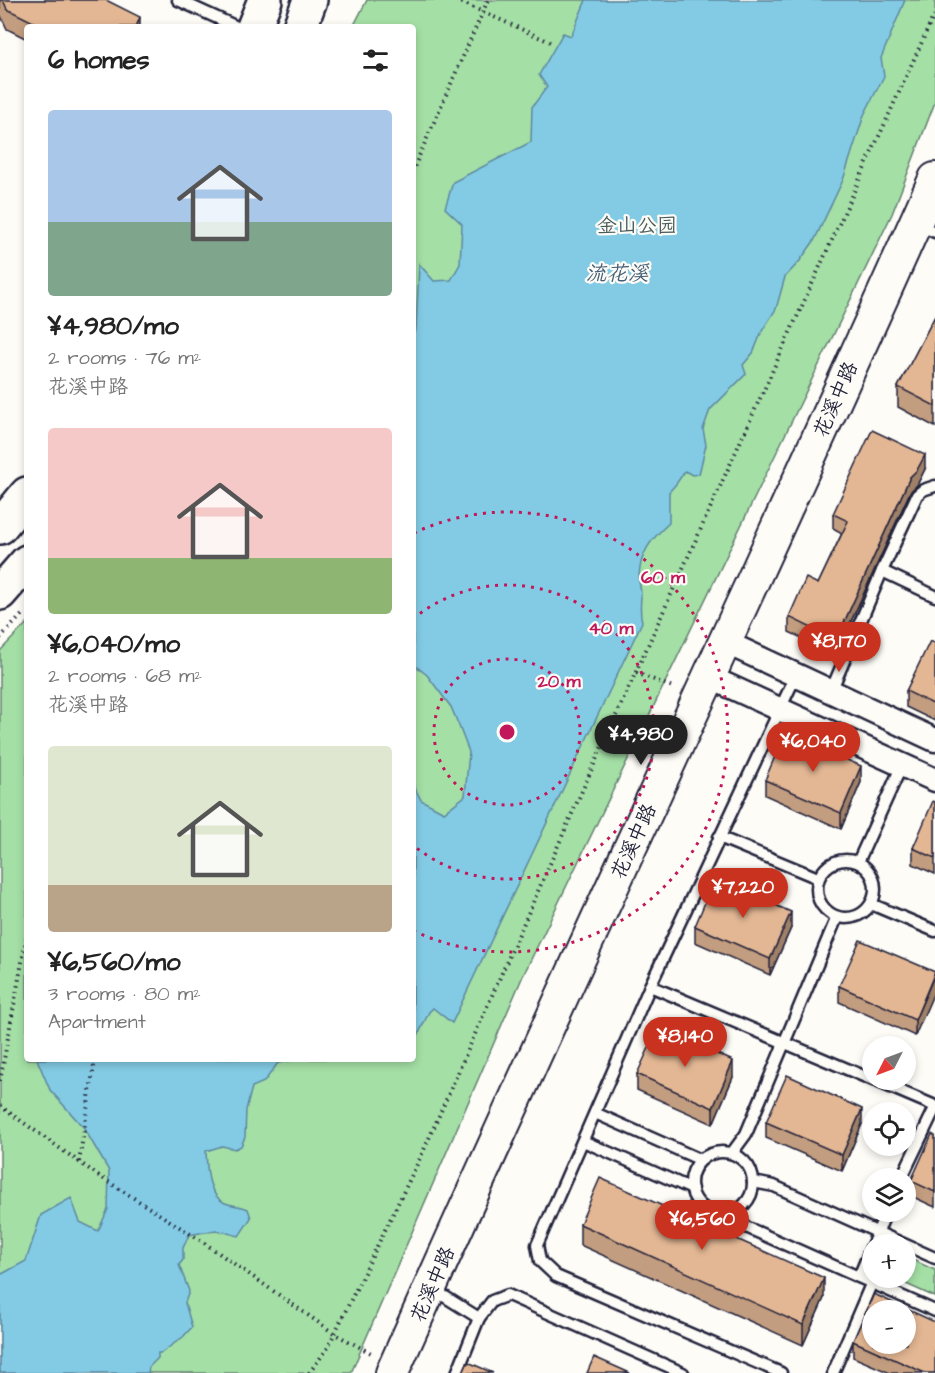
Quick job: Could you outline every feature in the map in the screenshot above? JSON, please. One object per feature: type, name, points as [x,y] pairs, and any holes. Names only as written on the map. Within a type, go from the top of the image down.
[{"type":"main road","points":[[255,24],[264,0]]},
{"type":"main road","points":[[301,24],[310,0]]},
{"type":"main road","points":[[0,527],[24,498]]},
{"type":"main road","points":[[0,592],[24,565]]},
{"type":"street","name":"花溪中路","points":[[393,1370],[519,1086],[725,642],[925,228],[935,179]]},
{"type":"street","points":[[725,642],[935,740]]},
{"type":"street","points":[[704,688],[780,709],[935,780]]},
{"type":"lane","points":[[178,0],[230,24]]},
{"type":"lane","points":[[831,691],[917,495],[935,486]]},
{"type":"lane","points":[[882,571],[935,596]]},
{"type":"lane","points":[[781,1373],[556,1276],[540,1262],[537,1245],[650,986],[796,675]]},
{"type":"lane","points":[[858,862],[902,765]]},
{"type":"lane","points":[[719,837],[818,878]]},
{"type":"lane","points":[[839,860],[858,862],[866,868],[875,885],[875,895],[871,904],[856,917],[837,917],[821,905],[816,887],[818,878],[830,864],[839,860]]},
{"type":"lane","points":[[871,904],[935,931]]},
{"type":"lane","points":[[732,1153],[746,1134],[837,917]]},
{"type":"lane","points":[[650,986],[862,1075]]},
{"type":"lane","points":[[896,1090],[935,1107],[906,1168]]},
{"type":"lane","points":[[595,1113],[700,1160]]},
{"type":"lane","points":[[583,1141],[692,1189]]},
{"type":"lane","points":[[722,1151],[732,1153],[748,1166],[753,1182],[750,1197],[743,1205],[730,1212],[713,1212],[704,1208],[697,1201],[692,1189],[692,1173],[700,1160],[712,1153],[722,1151]]},
{"type":"lane","points":[[753,1182],[774,1186],[935,1258]]},
{"type":"lane","points":[[730,1212],[746,1227],[860,1277],[881,1222]]},
{"type":"lane","points":[[430,1287],[480,1318]]},
{"type":"lane","points":[[834,1373],[869,1288]]},
{"type":"lane","points":[[885,1288],[935,1311]]},
{"type":"lane","points":[[457,1373],[480,1318],[492,1301],[508,1295],[683,1373]]},
{"type":"path","points":[[456,0],[550,42]]},
{"type":"path","points":[[416,163],[488,0]]},
{"type":"path","points":[[309,1373],[335,1334],[423,1152],[636,673],[935,13]]},
{"type":"path","points":[[0,639],[24,612]]},
{"type":"path","points":[[636,673],[704,688]]},
{"type":"path","points":[[0,1081],[24,951]]},
{"type":"path","points":[[79,1162],[95,1062]]},
{"type":"path","points":[[0,1106],[99,1176],[200,1240],[335,1334],[393,1370]]},
{"type":"green space","name":"金山公园","points":[[367,0],[935,0],[935,102],[892,214],[522,978],[351,1373],[0,1373],[0,651],[24,626],[24,1062],[416,1062],[416,24],[355,24]]},
{"type":"green space","points":[[916,1261],[935,1270],[935,1297],[915,1288]]},
{"type":"water","name":"流花溪","points":[[586,0],[905,0],[881,58],[884,76],[864,115],[843,180],[814,241],[785,277],[776,309],[762,331],[753,353],[743,365],[746,374],[710,410],[703,429],[706,445],[699,474],[692,475],[685,471],[669,492],[669,523],[652,541],[641,562],[639,579],[642,622],[452,1023],[433,1008],[416,1040],[416,790],[421,800],[444,812],[465,796],[469,752],[451,707],[427,675],[416,666],[416,331],[419,264],[434,281],[451,280],[460,264],[462,224],[445,208],[453,182],[531,142],[532,107],[547,87],[539,75],[563,33],[571,36]]},
{"type":"water","points":[[38,1062],[284,1062],[278,1063],[264,1082],[252,1087],[246,1110],[245,1137],[241,1146],[235,1149],[222,1146],[206,1151],[209,1180],[215,1194],[225,1203],[248,1209],[251,1218],[239,1236],[216,1230],[189,1235],[183,1248],[183,1260],[179,1265],[189,1291],[185,1303],[192,1327],[183,1337],[158,1353],[158,1358],[149,1367],[148,1373],[0,1373],[0,1275],[26,1261],[41,1215],[71,1198],[80,1222],[98,1231],[108,1209],[109,1171],[84,1128],[50,1090]]},
{"type":"building","points":[[3,0],[106,0],[140,17],[137,24],[37,24],[7,9]]},
{"type":"building","points":[[935,316],[935,406],[898,387]]},
{"type":"building","points":[[872,430],[925,455],[917,470],[910,477],[836,640],[789,617],[806,578],[818,584],[848,521],[833,514]]},
{"type":"building","points":[[930,641],[935,643],[935,705],[906,691]]},
{"type":"building","points":[[785,733],[861,766],[841,813],[765,780]]},
{"type":"building","points":[[933,801],[935,802],[935,858],[913,848]]},
{"type":"building","points":[[715,879],[791,912],[770,959],[695,926]]},
{"type":"building","points":[[860,940],[935,972],[915,1020],[839,986]]},
{"type":"building","points":[[658,1028],[733,1061],[713,1108],[637,1074]]},
{"type":"building","points":[[787,1075],[862,1109],[842,1155],[766,1122]]},
{"type":"building","points":[[932,1134],[935,1136],[935,1192],[916,1183],[916,1170]]},
{"type":"building","points":[[600,1178],[824,1278],[803,1325],[580,1224]]},
{"type":"building","points":[[874,1294],[887,1300],[871,1300]]},
{"type":"building","points":[[916,1313],[935,1322],[935,1373],[925,1373],[882,1354],[916,1354]]},
{"type":"building","points":[[862,1321],[862,1345],[853,1341]]},
{"type":"building","points":[[594,1357],[630,1373],[587,1373]]},
{"type":"building","points":[[468,1362],[493,1373],[463,1373]]}]
